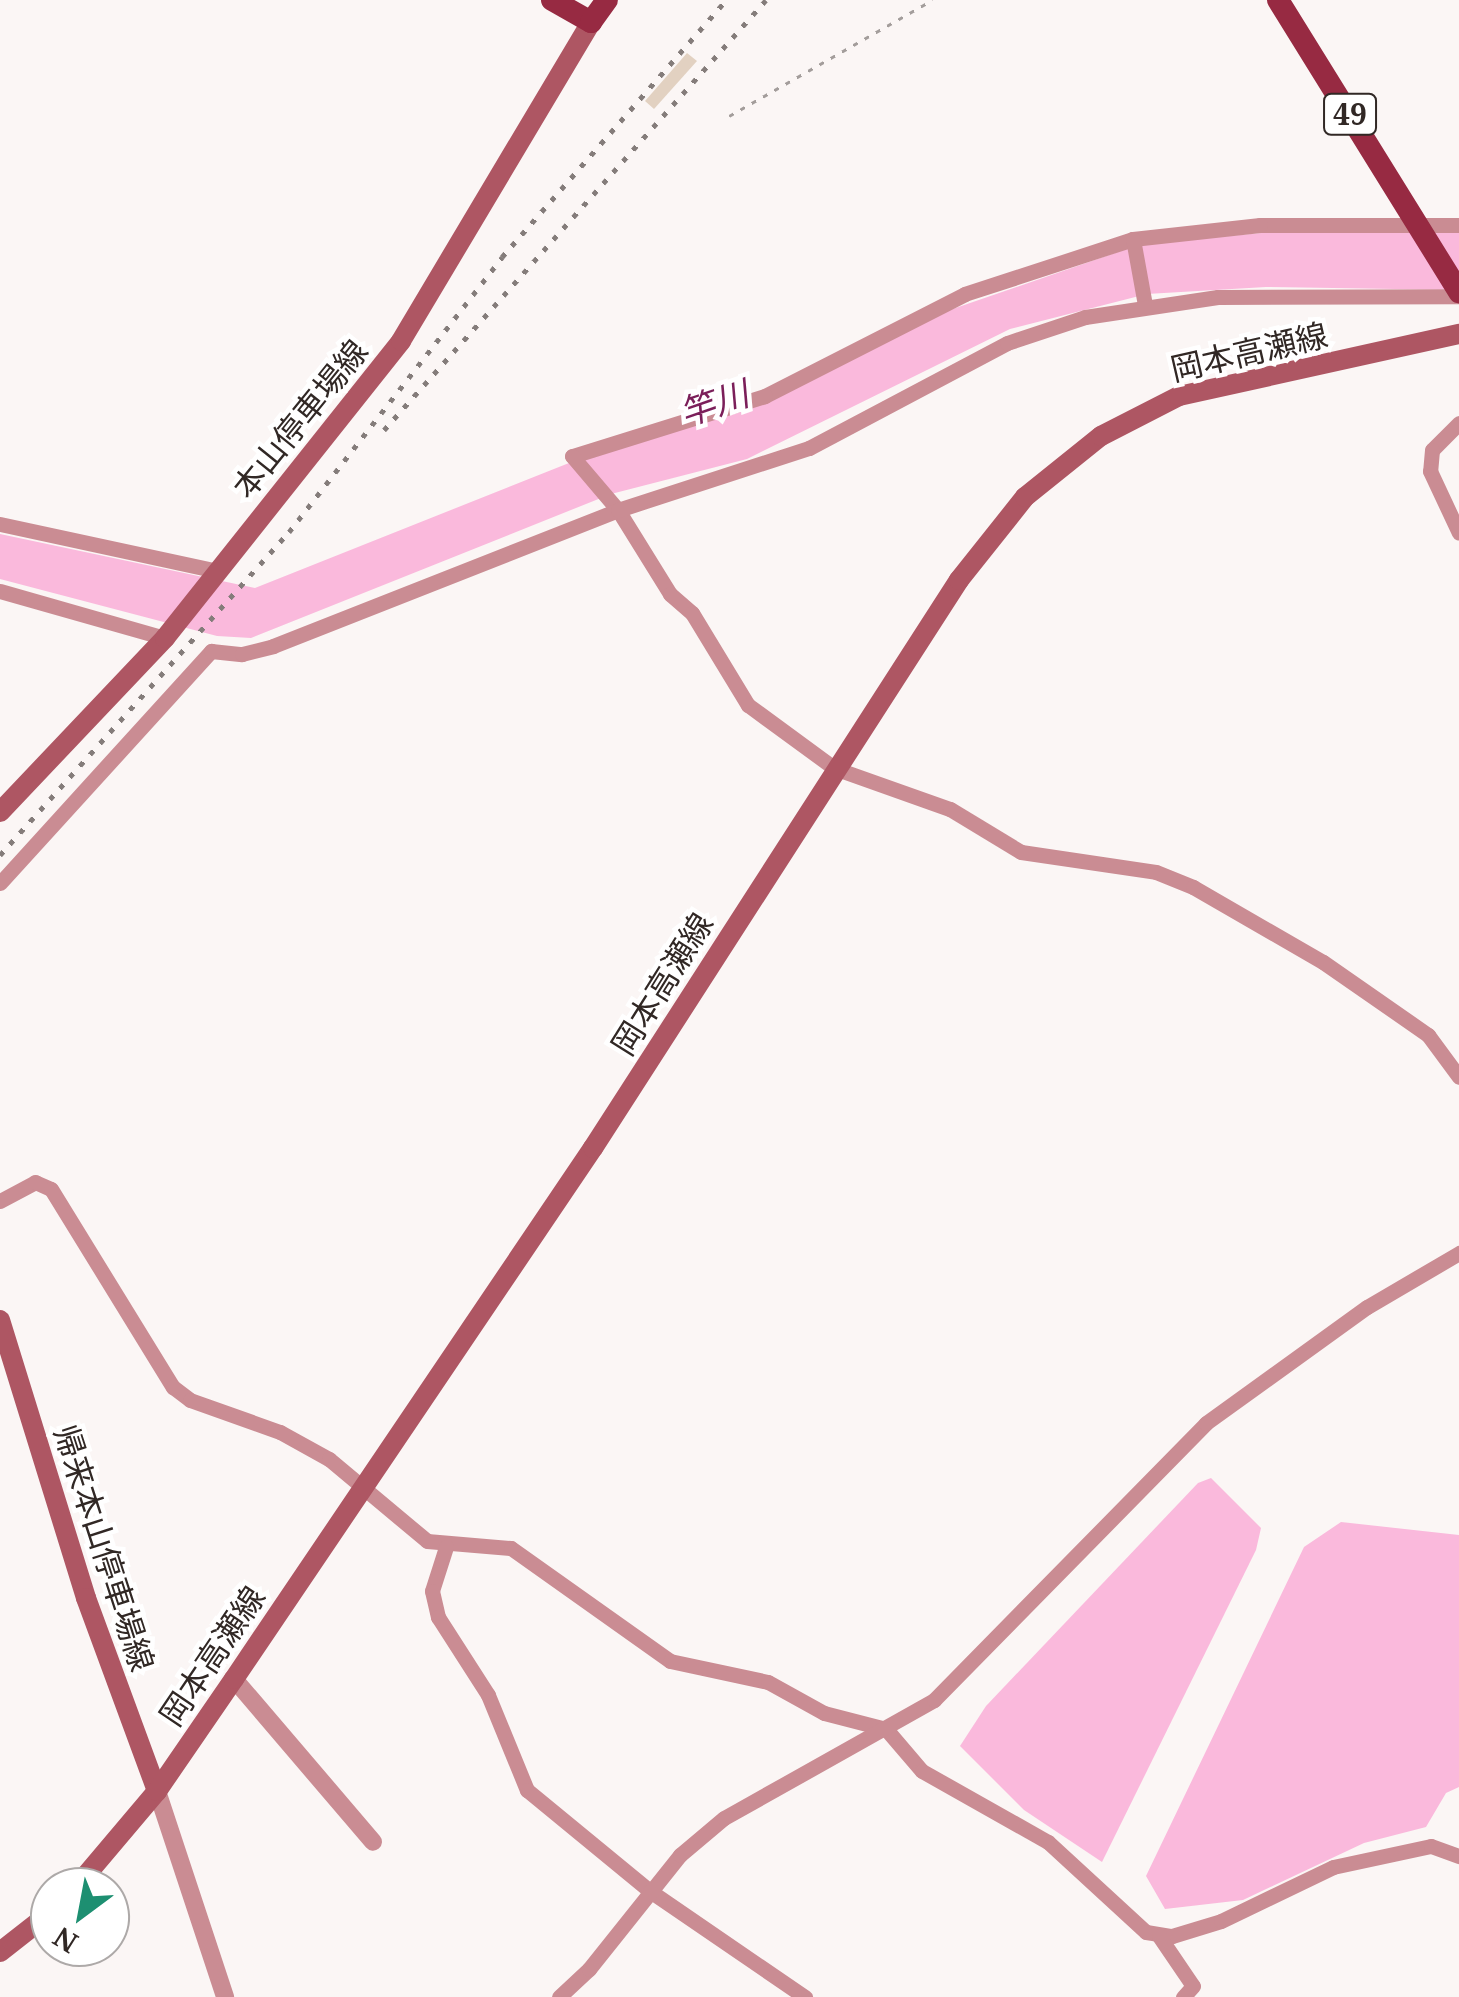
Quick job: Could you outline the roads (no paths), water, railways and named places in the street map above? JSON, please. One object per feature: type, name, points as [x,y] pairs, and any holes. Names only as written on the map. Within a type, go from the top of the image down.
[{"type":"main road","points":[[552,0],[591,22],[607,0]]},
{"type":"main road","name":"49","points":[[1278,0],[1459,294]]},
{"type":"main road","name":"本山停車場線","points":[[0,812],[165,638],[401,341],[591,22]]},
{"type":"main road","name":"岡本高瀬線","points":[[93,1867],[157,1792],[593,1148],[834,768],[991,536],[1037,486],[1101,436],[1179,396],[1459,334]]},
{"type":"main road","name":"帰来本山停車場線","points":[[0,1320],[86,1598],[157,1792]]},
{"type":"main road","points":[[0,1952],[30,1929]]},
{"type":"street","points":[[1459,225],[1260,225],[1133,241],[965,294],[765,396],[574,460],[614,506],[748,705],[834,768],[950,809],[1021,852],[1156,872],[1193,888],[1323,962],[1428,1035],[1459,1077]]},
{"type":"street","points":[[1133,241],[1145,302]]},
{"type":"street","points":[[0,884],[211,651],[242,654],[273,646],[614,506],[809,448],[1007,343],[1145,302],[1218,296],[1459,294]]},
{"type":"street","points":[[1459,424],[1432,450],[1430,471],[1459,533]]},
{"type":"street","points":[[0,524],[217,571]]},
{"type":"street","points":[[0,591],[165,638]]},
{"type":"street","points":[[0,1200],[35,1182],[51,1189],[174,1387],[208,1409],[280,1432],[362,1484],[427,1540],[446,1547],[490,1542],[511,1548],[670,1661],[768,1682],[824,1713],[886,1729],[922,1772],[1048,1842],[1126,1920],[1159,1936],[1194,1986],[1183,1997]]},
{"type":"street","points":[[558,1997],[589,1970],[650,1890],[724,1818],[934,1700],[1206,1422],[1367,1307],[1459,1252]]},
{"type":"street","points":[[446,1547],[432,1592],[438,1617],[488,1696],[527,1790],[650,1890],[805,1997]]},
{"type":"street","points":[[234,1679],[373,1842]]},
{"type":"street","points":[[157,1792],[225,1997]]},
{"type":"street","points":[[1159,1936],[1220,1921],[1333,1867],[1431,1846],[1450,1847],[1459,1856]]},
{"type":"railway","points":[[0,855],[289,532],[502,257],[726,0]]},
{"type":"railway","points":[[384,430],[766,0]]},
{"type":"water label","name":"竿川","points":[[714,403]]}]
